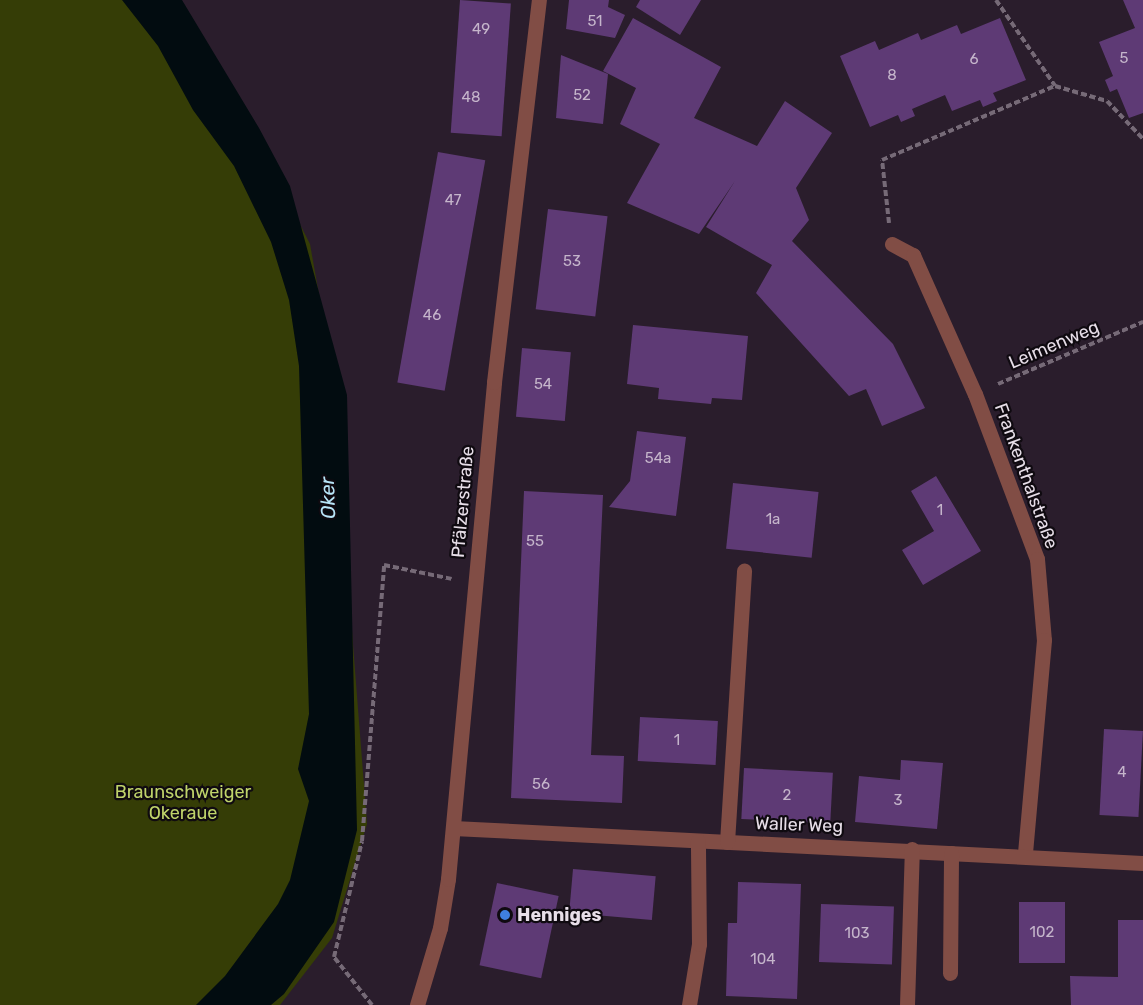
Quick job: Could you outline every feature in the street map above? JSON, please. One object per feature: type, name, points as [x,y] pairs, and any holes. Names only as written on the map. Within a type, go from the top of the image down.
[{"type":"street","name":"Pfälzerstraße","points":[[417,1005],[440,928],[453,828],[494,382],[539,0]]},
{"type":"street","name":"Frankenthalstraße","points":[[892,244],[913,255],[975,394],[1026,522],[1043,603],[1044,640],[1025,854]]},
{"type":"street","points":[[727,842],[744,570]]},
{"type":"street","name":"Waller Weg","points":[[453,828],[912,849],[951,853],[1025,854],[1143,863]]},
{"type":"street","points":[[689,1005],[699,944],[698,841]]},
{"type":"street","points":[[907,1005],[912,849]]},
{"type":"street","points":[[951,853],[951,973]]},
{"type":"path","points":[[996,0],[1055,86]]},
{"type":"path","points":[[892,244],[882,160],[1055,86],[1107,101],[1143,139]]},
{"type":"path","name":"Leimenweg","points":[[975,394],[1143,322]]},
{"type":"path","points":[[372,1005],[334,957],[362,841],[384,565],[476,585]]},
{"type":"green space","name":"Braunschweiger Okeraue","points":[[0,0],[174,0],[209,46],[310,244],[331,362],[367,824],[332,938],[280,1005],[0,1005]]},
{"type":"water","name":"Oker","points":[[122,0],[182,0],[259,128],[290,186],[347,395],[357,830],[334,922],[284,994],[271,1005],[196,1005],[225,976],[278,904],[290,880],[309,801],[298,769],[309,714],[299,366],[289,300],[271,242],[234,166],[193,110],[158,46]]},
{"type":"building","points":[[460,0],[511,4],[502,136],[451,133]]},
{"type":"building","points":[[569,0],[609,0],[608,7],[625,15],[615,38],[566,29]]},
{"type":"building","points":[[640,0],[701,0],[680,35],[636,7]]},
{"type":"building","points":[[1123,0],[1143,0],[1143,113],[1129,118],[1117,89],[1110,92],[1105,80],[1113,76],[1099,42],[1135,28]]},
{"type":"building","points":[[633,18],[721,67],[694,118],[757,146],[785,101],[832,133],[796,188],[809,220],[792,241],[893,344],[925,408],[882,426],[866,389],[849,396],[756,293],[772,265],[706,227],[735,181],[699,234],[627,203],[660,144],[620,124],[636,88],[603,71]]},
{"type":"building","points":[[1000,18],[1026,80],[993,93],[997,101],[983,107],[980,100],[952,111],[945,95],[912,109],[915,116],[901,122],[898,115],[870,127],[840,56],[875,41],[879,50],[918,33],[921,40],[957,25],[961,34]]},
{"type":"building","points":[[561,55],[608,74],[603,124],[556,118]]},
{"type":"building","points":[[438,152],[485,160],[445,391],[397,382]]},
{"type":"building","points":[[548,209],[608,216],[595,317],[536,309]]},
{"type":"building","points":[[633,325],[748,336],[742,400],[712,398],[711,404],[658,399],[659,388],[627,384]]},
{"type":"building","points":[[522,348],[571,352],[565,421],[516,417]]},
{"type":"building","points":[[637,431],[686,437],[676,516],[609,507],[630,481]]},
{"type":"building","points":[[936,476],[981,551],[923,585],[902,550],[934,531],[911,491]]},
{"type":"building","points":[[733,483],[819,492],[812,558],[726,549]]},
{"type":"building","points":[[524,491],[603,495],[591,755],[624,756],[622,803],[511,798]]},
{"type":"building","points":[[640,717],[718,721],[716,765],[638,761]]},
{"type":"building","points":[[1104,729],[1143,731],[1138,817],[1099,815]]},
{"type":"building","points":[[901,760],[943,763],[937,829],[855,822],[859,776],[900,780]]},
{"type":"building","points":[[744,768],[833,773],[830,824],[741,819]]},
{"type":"building","points":[[573,869],[656,876],[652,920],[569,913]]},
{"type":"building","points":[[738,882],[801,884],[797,999],[726,996],[728,923],[737,923]]},
{"type":"building","points":[[497,883],[559,896],[541,978],[480,965]]},
{"type":"building","points":[[1019,902],[1065,902],[1065,963],[1019,963]]},
{"type":"building","points":[[821,904],[894,907],[892,965],[819,962]]},
{"type":"building","points":[[1118,920],[1143,920],[1143,1005],[1071,1005],[1070,976],[1118,977]]},
{"type":"place","name":"Henniges","points":[[505,915]]}]
